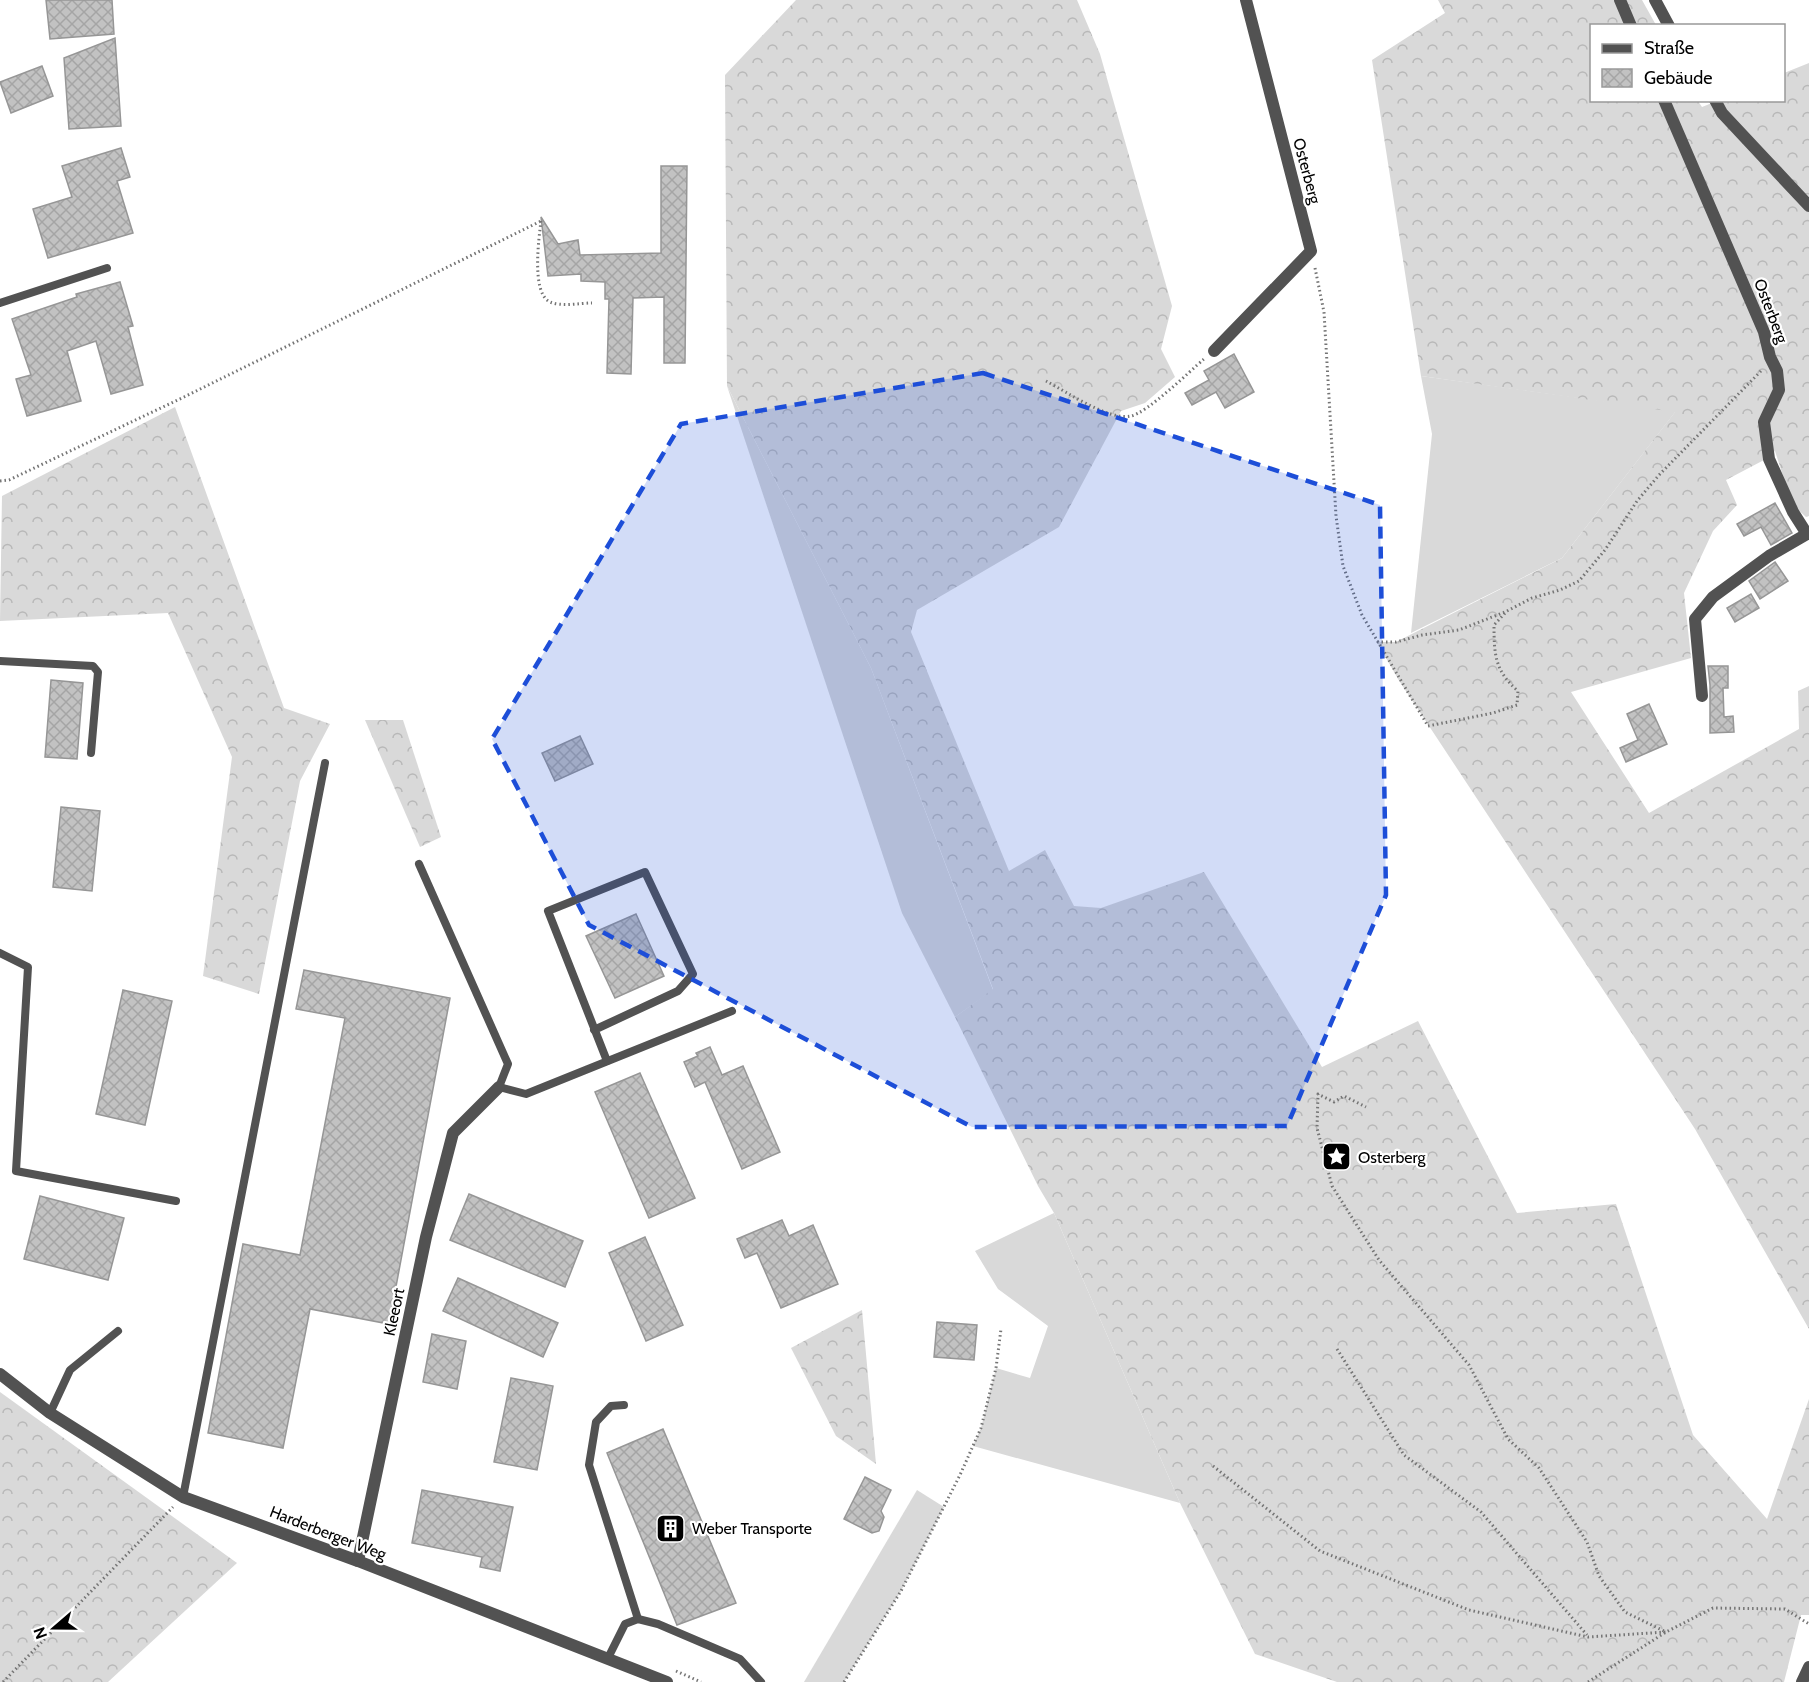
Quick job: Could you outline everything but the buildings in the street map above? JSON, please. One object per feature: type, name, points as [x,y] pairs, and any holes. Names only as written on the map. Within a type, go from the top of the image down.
[{"type":"street","name":"Osterberg","points":[[1246,0],[1311,251]]},
{"type":"street","points":[[1620,0],[1630,24]]},
{"type":"street","points":[[1655,0],[1669,24]]},
{"type":"street","name":"Osterberg","points":[[1665,102],[1764,333],[1770,357],[1777,371],[1779,390],[1764,422],[1769,459],[1792,512],[1808,533],[1769,556],[1713,597],[1695,619],[1702,696]]},
{"type":"street","points":[[1715,102],[1729,121],[1809,206]]},
{"type":"street","points":[[1214,351],[1311,251]]},
{"type":"street","name":"Kleeort","points":[[358,1562],[426,1237],[453,1133],[499,1087]]},
{"type":"street","name":"Harderberger Weg","points":[[0,1374],[50,1413],[183,1497],[668,1682]]},
{"type":"street","points":[[1802,1682],[1809,1667]]},
{"type":"lane","points":[[0,303],[107,268]]},
{"type":"lane","points":[[0,661],[93,666],[98,672],[91,753]]},
{"type":"lane","points":[[183,1497],[325,763]]},
{"type":"lane","points":[[419,864],[508,1064],[499,1087],[526,1094],[732,1011]]},
{"type":"lane","points":[[594,1030],[678,991],[693,974],[645,872],[548,911],[594,1030],[607,1061]]},
{"type":"lane","points":[[0,953],[28,967],[16,1171],[176,1202]]},
{"type":"lane","points":[[50,1413],[70,1370],[118,1331]]},
{"type":"lane","points":[[624,1405],[611,1406],[596,1422],[589,1465],[638,1619]]},
{"type":"lane","points":[[608,1658],[625,1624],[638,1619],[658,1624],[740,1659],[761,1682]]},
{"type":"path","points":[[0,481],[9,480],[184,397],[541,221],[538,273],[543,297],[550,302],[592,303]]},
{"type":"path","points":[[1311,251],[1324,312],[1336,516],[1343,566],[1362,615],[1428,726],[1517,705],[1518,692],[1506,680],[1494,655],[1494,625],[1507,611]]},
{"type":"path","points":[[1046,381],[1110,414],[1131,417],[1146,410],[1214,351]]},
{"type":"path","points":[[1377,642],[1396,642],[1422,635],[1459,630],[1507,611],[1532,598],[1560,590],[1579,581],[1605,550],[1637,501],[1659,475],[1763,368],[1770,357]]},
{"type":"path","points":[[1366,1107],[1344,1096],[1334,1102],[1318,1094],[1317,1128],[1332,1186],[1379,1260],[1469,1365],[1508,1439],[1539,1468],[1587,1542],[1599,1576],[1625,1612],[1666,1632]]},
{"type":"path","points":[[844,1682],[901,1591],[981,1428],[996,1368],[1001,1329]]},
{"type":"path","points":[[1337,1349],[1404,1455],[1481,1512],[1588,1637]]},
{"type":"path","points":[[1214,1466],[1320,1551],[1469,1611],[1588,1637],[1666,1632]]},
{"type":"path","points":[[3,1682],[183,1497]]},
{"type":"path","points":[[1587,1682],[1666,1632],[1713,1608],[1785,1609],[1809,1624]]},
{"type":"highlighted area","points":[[983,373],[1380,505],[1386,895],[1287,1126],[972,1127],[589,925],[492,739],[681,424]]},
{"type":"green space","points":[[796,0],[1077,0],[1100,54],[1172,306],[1161,349],[1175,377],[1145,403],[1121,411],[1059,527],[917,610],[911,632],[1009,871],[1045,850],[1074,906],[1101,908],[1204,872],[1322,1067],[1418,1021],[1517,1213],[1616,1204],[1693,1435],[1767,1519],[1809,1399],[1809,1615],[1801,1615],[1784,1682],[1337,1682],[1255,1654],[1180,1503],[1054,1213],[1038,1186],[955,1017],[993,989],[871,668],[727,386],[725,75]]},
{"type":"green space","points":[[1438,0],[1642,0],[1655,24],[1590,24],[1590,102],[1699,102],[1702,107],[1714,102],[1785,102],[1785,73],[1809,63],[1809,516],[1806,517],[1792,504],[1775,451],[1764,460],[1726,480],[1737,505],[1713,531],[1684,593],[1691,658],[1571,692],[1649,813],[1799,729],[1798,691],[1809,686],[1809,1329],[1695,1129],[1398,679],[1377,642],[1396,642],[1562,558],[1675,412],[1421,376],[1372,60],[1445,13]]},
{"type":"green space","points":[[1421,376],[1676,411],[1562,558],[1411,633],[1432,434]]},
{"type":"green space","points":[[727,386],[871,668],[993,990],[955,1017],[902,913]]},
{"type":"green space","points":[[175,407],[284,708],[330,724],[300,781],[259,994],[203,976],[232,757],[168,613],[0,621],[2,496]]},
{"type":"green space","points":[[365,720],[403,720],[441,837],[420,847]]},
{"type":"green space","points":[[1054,1213],[1180,1503],[973,1446],[981,1428],[996,1368],[1030,1378],[1048,1326],[998,1289],[975,1251]]},
{"type":"green space","points":[[862,1310],[876,1464],[836,1436],[791,1348]]},
{"type":"green space","points":[[0,1392],[237,1563],[108,1682],[0,1682]]},
{"type":"green space","points":[[917,1490],[944,1507],[901,1591],[844,1682],[804,1682]]},
{"type":"place","name":"Osterberg","points":[[1337,1157]]},
{"type":"place","name":"Weber Transporte","points":[[671,1528]]}]
